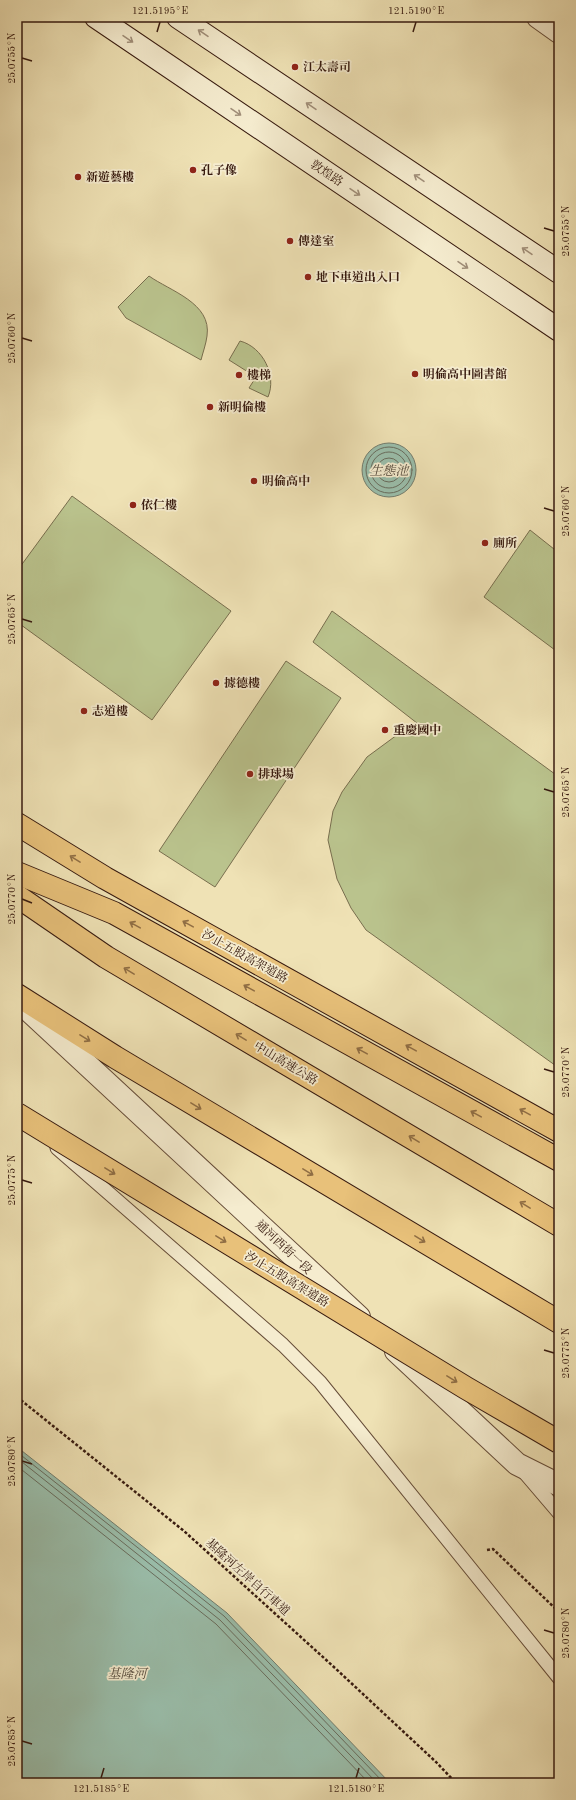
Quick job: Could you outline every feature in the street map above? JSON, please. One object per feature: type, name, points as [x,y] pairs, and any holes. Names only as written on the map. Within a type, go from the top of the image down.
[{"type":"highway","name":"汐止五股高架道路","points":[[17,824],[105,878],[559,1130]]},
{"type":"highway","points":[[17,873],[114,913],[559,1160]]},
{"type":"highway","name":"中山高速公路","points":[[17,896],[106,957],[559,1225]]},
{"type":"highway","points":[[17,995],[115,1057],[559,1322]]},
{"type":"highway","name":"汐止五股高架道路","points":[[17,1114],[466,1388],[559,1442]]},
{"type":"street","name":"敦煌路","points":[[96,17],[559,330]]},
{"type":"street","points":[[178,17],[559,272]]},
{"type":"street","points":[[538,17],[559,32]]},
{"type":"street","name":"通河西街一段","points":[[17,999],[517,1464],[559,1485]]},
{"type":"lane","points":[[17,1114],[282,1345],[320,1382],[559,1678]]},
{"type":"lane","points":[[517,1464],[559,1513]]},
{"type":"path","name":"基隆河左岸自行車道","points":[[17,1397],[184,1531],[335,1668],[436,1762],[456,1783]]},
{"type":"path","points":[[459,1554],[493,1549],[559,1612]]},
{"type":"green space","points":[[149,276],[188,299],[203,315],[207,325],[207,336],[201,360],[126,318],[118,307]]},
{"type":"green space","points":[[240,341],[255,349],[266,363],[271,380],[268,397],[249,388],[256,377],[229,360]]},
{"type":"green space","points":[[72,496],[231,611],[152,720],[17,622],[17,571]]},
{"type":"green space","points":[[530,530],[559,553],[559,653],[484,597]]},
{"type":"green space","points":[[332,611],[559,777],[559,1068],[366,930],[351,908],[337,879],[328,840],[333,811],[342,792],[367,757],[401,732],[422,727],[313,642]]},
{"type":"green space","name":"排球場","points":[[286,661],[341,698],[215,887],[159,851]]},
{"type":"water","name":"生態池","points":[[389,443],[399,445],[408,451],[414,460],[416,470],[414,480],[408,489],[399,495],[389,497],[379,495],[370,489],[364,480],[362,470],[364,460],[370,451],[379,445]]},
{"type":"water","name":"基隆河","points":[[17,1447],[227,1613],[390,1783],[17,1783]]},
{"type":"place","name":"江太壽司","points":[[295,67]]},
{"type":"place","name":"孔子像","points":[[193,170]]},
{"type":"place","name":"新遊藝樓","points":[[78,177]]},
{"type":"place","name":"傳達室","points":[[290,241]]},
{"type":"place","name":"地下車道出入口","points":[[308,277]]},
{"type":"place","name":"明倫高中圖書館","points":[[415,374]]},
{"type":"place","name":"樓梯","points":[[239,375]]},
{"type":"place","name":"新明倫樓","points":[[210,407]]},
{"type":"place","name":"明倫高中","points":[[254,481]]},
{"type":"place","name":"依仁樓","points":[[133,505]]},
{"type":"place","name":"廁所","points":[[485,543]]},
{"type":"place","name":"據德樓","points":[[216,683]]},
{"type":"place","name":"志道樓","points":[[84,711]]},
{"type":"place","name":"重慶國中","points":[[385,730]]},
{"type":"place","name":"排球場","points":[[250,774]]}]
